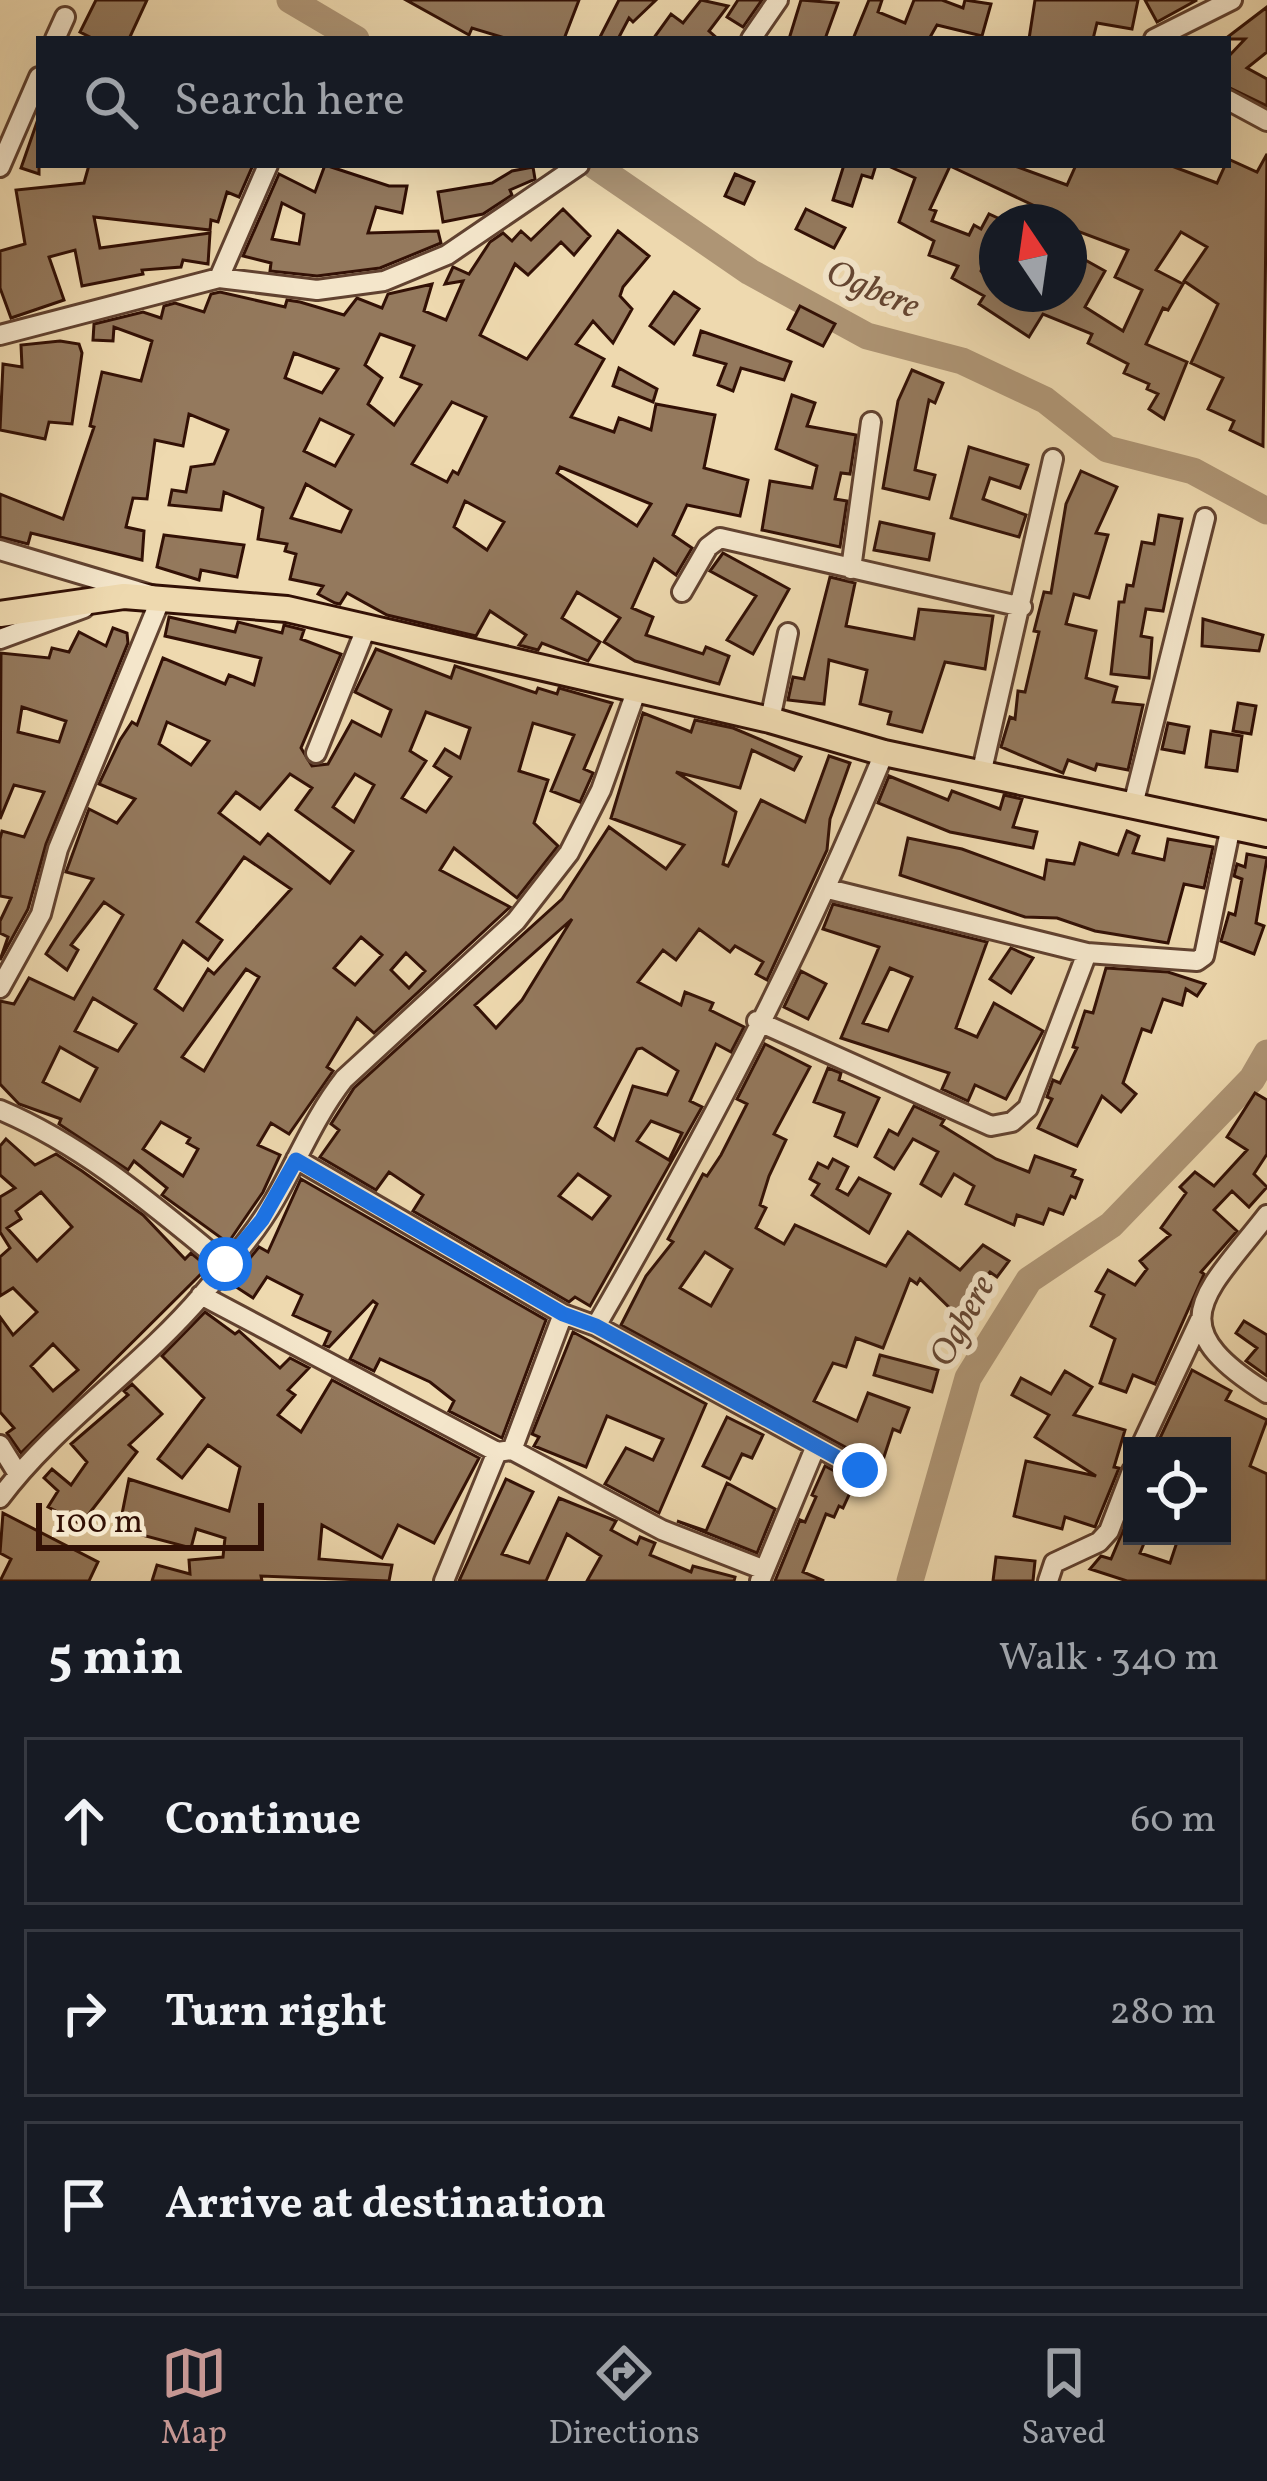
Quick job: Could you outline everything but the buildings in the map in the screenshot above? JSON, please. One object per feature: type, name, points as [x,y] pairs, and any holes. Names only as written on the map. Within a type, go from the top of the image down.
[{"type":"main road","points":[[0,614],[105,598],[253,604],[770,720],[884,753],[982,770],[1267,834]]},
{"type":"street","points":[[753,36],[778,0]]},
{"type":"street","points":[[1160,36],[1232,0]]},
{"type":"street","points":[[56,36],[65,16]]},
{"type":"street","points":[[0,167],[36,84]]},
{"type":"street","points":[[1231,102],[1267,121]]},
{"type":"street","points":[[219,278],[267,168]]},
{"type":"street","points":[[0,335],[219,278],[317,290],[384,281],[447,256],[572,171]]},
{"type":"street","points":[[851,568],[872,422]]},
{"type":"street","points":[[982,770],[1053,458]]},
{"type":"street","points":[[1133,805],[1204,518]]},
{"type":"street","points":[[682,592],[712,540],[720,538],[1022,607]]},
{"type":"street","points":[[0,550],[161,598],[58,849],[41,914],[0,988]]},
{"type":"street","points":[[0,639],[48,626],[105,598]]},
{"type":"street","points":[[316,753],[364,631]]},
{"type":"street","points":[[770,720],[788,633]]},
{"type":"street","points":[[0,1498],[18,1474],[129,1373],[201,1295],[262,1220],[344,1079],[516,921],[569,853],[601,790],[637,689]]},
{"type":"street","points":[[596,1326],[694,1157],[757,1022],[828,889],[884,753]]},
{"type":"street","points":[[828,889],[1088,953],[1201,959],[1231,826]]},
{"type":"street","points":[[757,1022],[991,1126],[1012,1122],[1028,1108],[1088,953]]},
{"type":"street","points":[[0,1110],[59,1139],[129,1185],[225,1264]]},
{"type":"street","points":[[296,1160],[563,1314],[596,1326],[860,1470]]},
{"type":"street","points":[[1145,1437],[1200,1320],[1209,1289],[1267,1215]]},
{"type":"street","points":[[201,1295],[662,1530],[761,1575],[815,1448]]},
{"type":"street","points":[[443,1581],[563,1314]]},
{"type":"street","points":[[1200,1320],[1213,1355],[1267,1393]]},
{"type":"street","points":[[0,1445],[18,1474]]},
{"type":"street","points":[[1048,1581],[1054,1563],[1099,1542],[1109,1531],[1123,1494]]},
{"type":"waterway","name":"Ogbere","points":[[290,0],[351,36]]},
{"type":"waterway","name":"Ogbere","points":[[598,168],[750,272],[867,336],[962,361],[1045,400],[1107,449],[1193,471],[1267,511]]},
{"type":"waterway","name":"Ogbere","points":[[910,1581],[968,1378],[1029,1280],[1111,1225],[1252,1079],[1267,1053]]},
{"type":"route","points":[[225,1264],[262,1220],[296,1160],[563,1314],[596,1326],[860,1470]]}]
